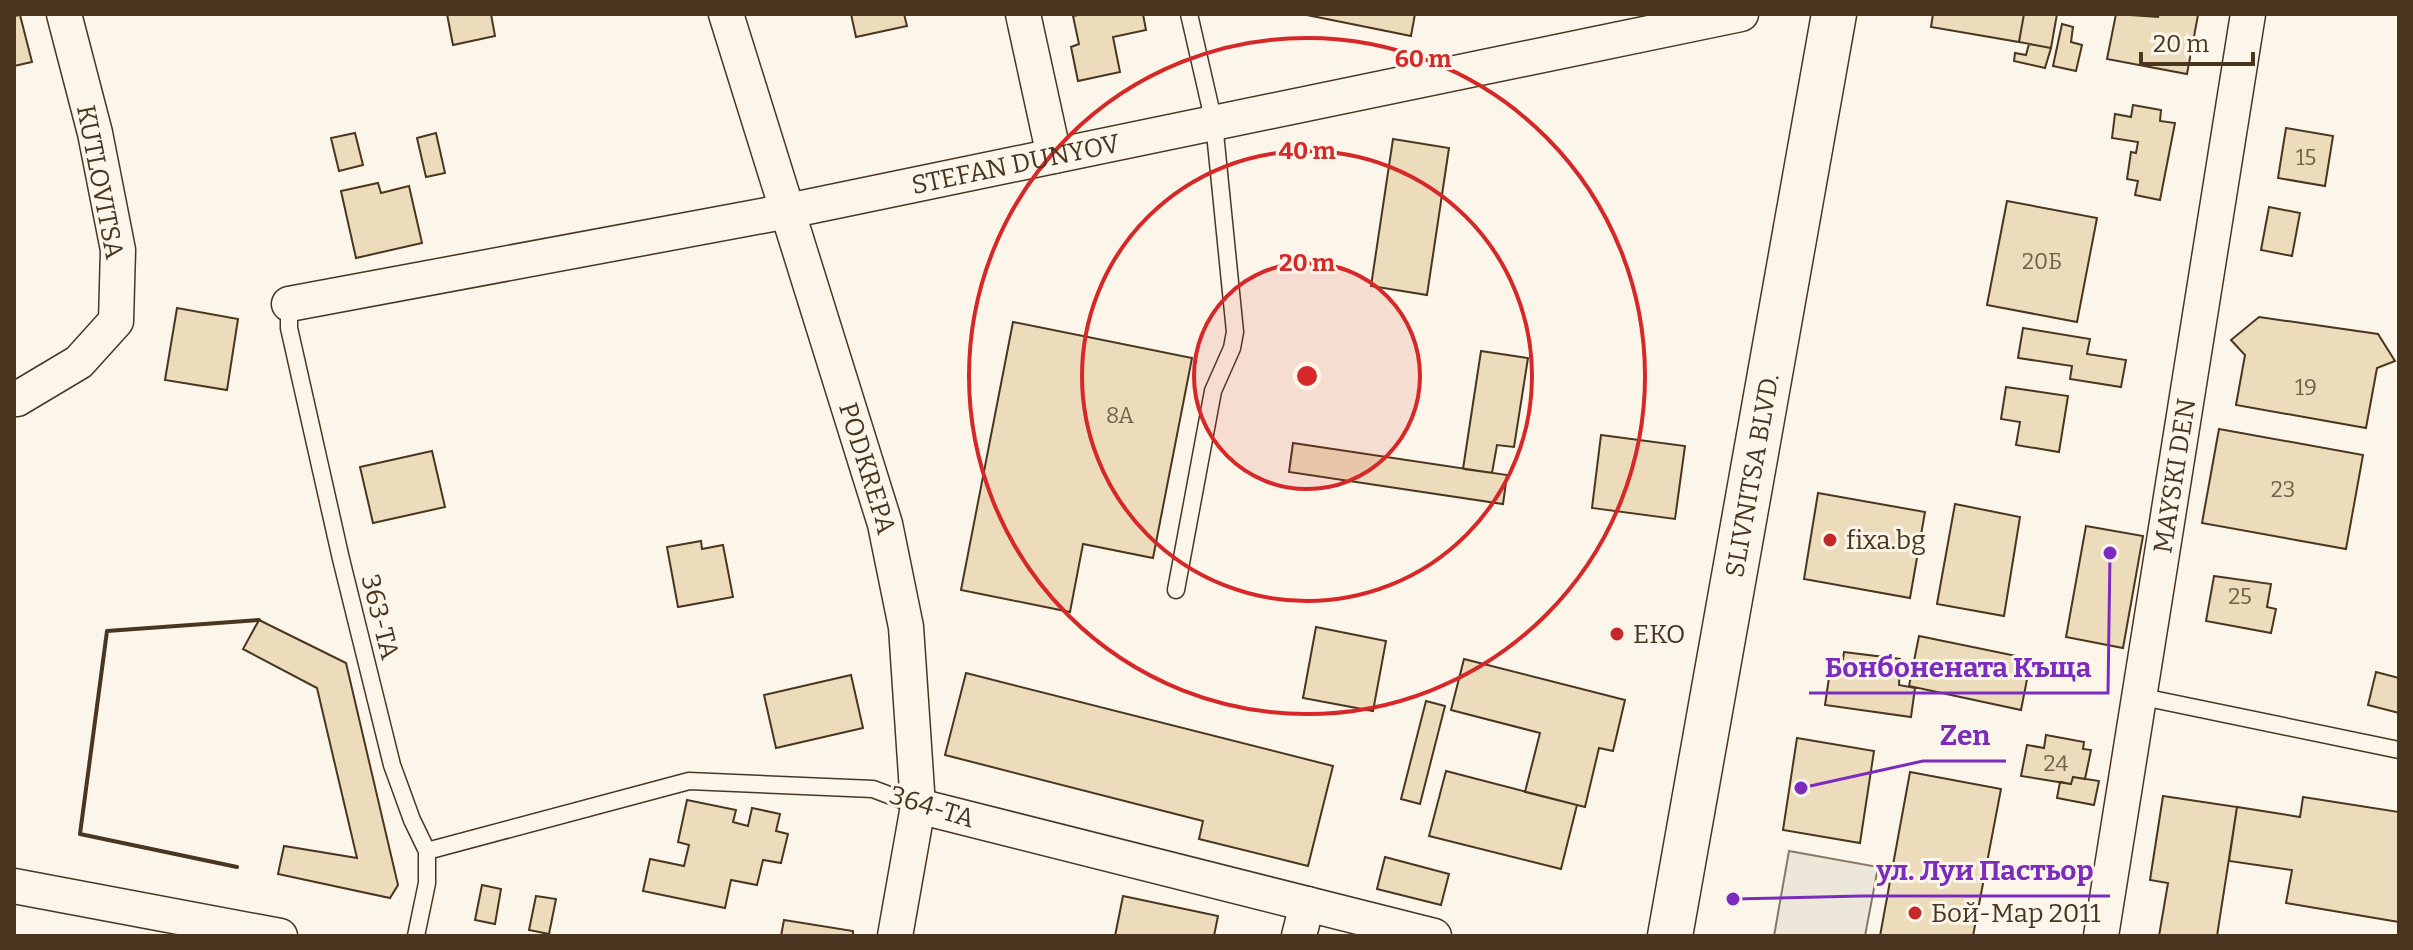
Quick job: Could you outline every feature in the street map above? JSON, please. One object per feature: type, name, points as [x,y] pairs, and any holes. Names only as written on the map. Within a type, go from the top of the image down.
[{"type":"main road","name":"SLIVNITSA BLVD.","points":[[1670,936],[1834,14]]},
{"type":"street","name":"KUTLOVITSA","points":[[18,394],[79,362],[116,321],[118,250],[95,133],[64,14]]},
{"type":"street","name":"PODKREPA","points":[[726,14],[885,524],[906,627],[918,806],[895,936]]},
{"type":"street","points":[[1023,14],[1054,156]]},
{"type":"street","name":"STEFAN DUNYOV","points":[[289,304],[788,211],[1741,14]]},
{"type":"street","name":"MAYSKI DEN","points":[[2101,936],[2248,14]]},
{"type":"street","name":"364-ТА","points":[[918,806],[1303,920],[1434,936]]},
{"type":"street","points":[[14,886],[280,936]]},
{"type":"lane","points":[[1176,590],[1213,391],[1232,348],[1235,332],[1214,123],[1189,14]]},
{"type":"lane","name":"363-ТА","points":[[289,304],[289,328],[392,765],[427,851],[427,883],[416,936]]},
{"type":"lane","points":[[2138,696],[2399,750]]},
{"type":"lane","name":"364-ТА","points":[[427,851],[689,781],[873,789],[918,806]]},
{"type":"shaded area","points":[[1789,851],[1878,867],[1865,936],[1774,936]]},
{"type":"building","points":[[447,14],[491,14],[495,36],[453,45]]},
{"type":"building","points":[[851,14],[904,14],[907,26],[856,37]]},
{"type":"building","points":[[1143,14],[1146,30],[1113,37],[1120,72],[1078,81],[1071,47],[1079,44],[1073,16]]},
{"type":"building","points":[[1302,14],[1415,14],[1411,36]]},
{"type":"building","points":[[1933,14],[2024,14],[2019,42],[1931,27]]},
{"type":"building","points":[[2024,14],[2057,14],[2051,48],[2019,42]]},
{"type":"building","points":[[2116,14],[2158,17],[2159,14],[2198,15],[2187,74],[2107,59]]},
{"type":"building","points":[[20,15],[32,62],[14,66],[14,16]]},
{"type":"building","points":[[2062,24],[2073,27],[2071,42],[2082,45],[2076,71],[2053,66]]},
{"type":"building","points":[[2029,44],[2051,48],[2045,68],[2014,61],[2015,53],[2026,55]]},
{"type":"building","points":[[2133,105],[2161,110],[2160,121],[2175,123],[2160,200],[2135,195],[2138,181],[2127,179],[2131,152],[2136,153],[2138,142],[2112,138],[2115,114],[2131,117]]},
{"type":"building","points":[[2286,128],[2333,136],[2325,186],[2278,178]]},
{"type":"building","points":[[355,133],[363,165],[339,171],[331,138]]},
{"type":"building","points":[[436,133],[445,173],[426,177],[417,138]]},
{"type":"building","points":[[1393,139],[1449,148],[1427,295],[1371,286]]},
{"type":"building","points":[[378,183],[381,193],[409,186],[422,243],[356,258],[341,191]]},
{"type":"building","points":[[2007,201],[2097,218],[2077,322],[1987,305]]},
{"type":"building","points":[[2269,207],[2300,213],[2292,256],[2261,250]]},
{"type":"building","points":[[177,308],[238,319],[227,390],[165,380]]},
{"type":"building","points":[[2259,317],[2378,334],[2395,361],[2377,368],[2366,428],[2236,405],[2245,355],[2231,340]]},
{"type":"building","points":[[1013,322],[1192,358],[1153,558],[1083,544],[1070,612],[961,590]]},
{"type":"building","points":[[2023,328],[2090,339],[2087,354],[2126,360],[2121,387],[2070,379],[2072,366],[2018,358]]},
{"type":"building","points":[[1481,351],[1528,358],[1514,447],[1497,445],[1492,473],[1463,469]]},
{"type":"building","points":[[2006,387],[2068,396],[2059,452],[2016,445],[2020,422],[2001,419]]},
{"type":"building","points":[[2219,429],[2363,455],[2346,549],[2202,523]]},
{"type":"building","points":[[1601,435],[1685,446],[1675,519],[1592,508]]},
{"type":"building","points":[[1293,443],[1507,475],[1503,504],[1289,472]]},
{"type":"building","points":[[432,451],[445,507],[373,523],[360,467]]},
{"type":"building","points":[[1818,493],[1925,512],[1910,598],[1804,579]]},
{"type":"building","points":[[1955,504],[2020,517],[2004,616],[1937,604]]},
{"type":"building","points":[[2086,526],[2143,536],[2123,648],[2066,637]]},
{"type":"building","points":[[701,541],[702,549],[723,545],[733,597],[678,607],[667,547]]},
{"type":"building","points":[[2214,576],[2271,584],[2267,607],[2276,609],[2271,633],[2206,621]]},
{"type":"building","points":[[259,620],[346,663],[398,885],[390,898],[278,874],[284,846],[357,858],[317,688],[243,649]]},
{"type":"building","points":[[1316,627],[1386,641],[1373,711],[1303,698]]},
{"type":"building","points":[[1919,636],[2031,659],[2021,710],[1909,686]]},
{"type":"building","points":[[1844,652],[1900,659],[1899,685],[1915,688],[1911,717],[1825,705],[1832,657],[1843,659]]},
{"type":"building","points":[[1464,659],[1625,700],[1613,751],[1599,748],[1585,807],[1525,792],[1540,733],[1451,710]]},
{"type":"building","points":[[2376,672],[2399,678],[2399,713],[2368,705]]},
{"type":"building","points":[[966,673],[1333,766],[1308,866],[1199,839],[1203,821],[945,755]]},
{"type":"building","points":[[851,675],[863,728],[776,748],[764,695]]},
{"type":"building","points":[[1426,701],[1445,706],[1420,804],[1401,799]]},
{"type":"building","points":[[2046,735],[2084,742],[2083,749],[2091,750],[2085,779],[2073,777],[2071,784],[2021,776],[2027,745],[2044,748]]},
{"type":"building","points":[[1797,738],[1874,751],[1860,843],[1783,830]]},
{"type":"building","points":[[1446,771],[1577,805],[1561,869],[1429,836]]},
{"type":"building","points":[[1910,772],[2001,789],[1973,936],[1880,936]]},
{"type":"building","points":[[2073,777],[2099,781],[2094,805],[2057,798],[2060,782],[2071,784]]},
{"type":"building","points":[[2163,796],[2237,807],[2217,936],[2159,936],[2168,883],[2150,880]]},
{"type":"building","points":[[2303,797],[2399,812],[2399,922],[2286,903],[2292,870],[2229,861],[2237,807],[2300,817]]},
{"type":"building","points":[[687,800],[736,810],[733,822],[748,826],[752,808],[780,814],[776,831],[788,834],[781,863],[763,860],[757,885],[731,880],[725,908],[643,891],[650,859],[684,866],[689,845],[678,842]]},
{"type":"building","points":[[1385,857],[1449,874],[1441,905],[1377,889]]},
{"type":"building","points":[[482,885],[501,889],[495,924],[475,920]]},
{"type":"building","points":[[536,896],[556,899],[549,934],[529,930]]},
{"type":"building","points":[[1123,896],[1218,916],[1214,936],[1115,936]]},
{"type":"building","points":[[784,920],[853,931],[853,936],[781,936]]},
{"type":"wall","points":[[237,867],[80,834],[107,631],[259,620]]},
{"type":"place","name":"fixa.bg","points":[[1830,540]]},
{"type":"place","name":"Бонбонената Къща","points":[[2110,553]]},
{"type":"place","name":"EKO","points":[[1617,634]]},
{"type":"place","name":"Zen","points":[[1801,788]]},
{"type":"place","name":"ул. Луи Пастьор","points":[[1733,899]]},
{"type":"place","name":"Бой-Мар 2011","points":[[1915,913]]}]
